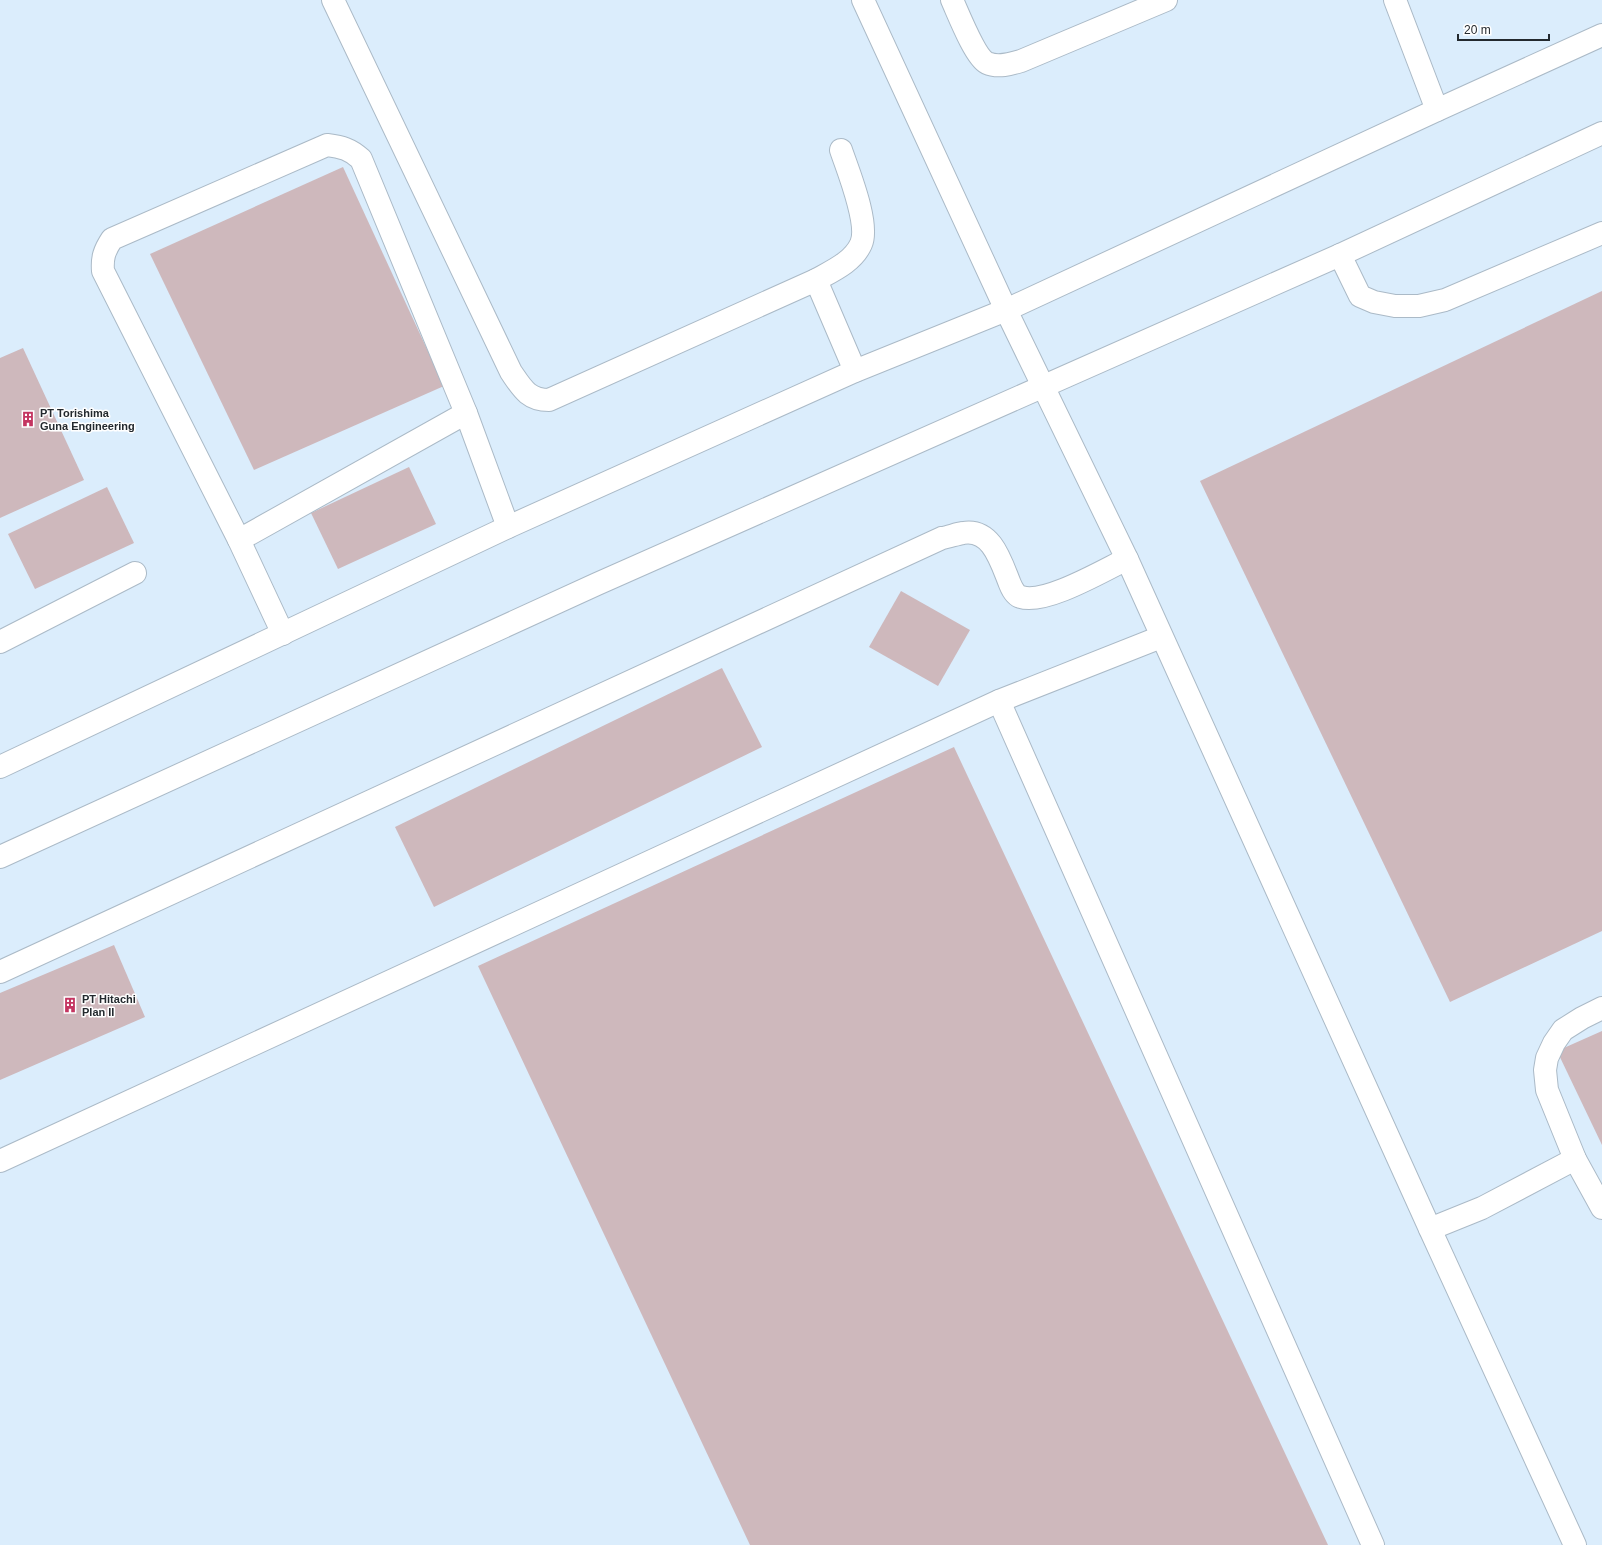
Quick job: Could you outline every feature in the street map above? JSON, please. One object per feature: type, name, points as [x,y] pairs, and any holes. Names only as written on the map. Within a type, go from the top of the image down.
[{"type":"lane","points":[[333,0],[511,372],[524,390],[538,400],[549,400],[816,280],[841,266],[855,253],[861,244],[864,230],[857,198],[841,150]]},
{"type":"lane","points":[[863,0],[1006,310],[1127,559],[1161,637],[1575,1545]]},
{"type":"lane","points":[[952,0],[976,50],[987,63],[1002,66],[1021,61],[1166,0]]},
{"type":"lane","points":[[1395,0],[1437,110]]},
{"type":"lane","points":[[0,767],[508,527],[855,371],[1006,310],[1602,35]]},
{"type":"lane","points":[[0,857],[597,584],[1340,255],[1602,132]]},
{"type":"lane","points":[[283,634],[238,540],[103,271],[102,259],[104,251],[112,239],[327,146],[341,146],[354,153],[361,160],[466,414],[508,527]]},
{"type":"lane","points":[[1340,255],[1360,296],[1374,302],[1395,306],[1419,306],[1445,300],[1602,233]]},
{"type":"lane","points":[[816,280],[855,371]]},
{"type":"lane","points":[[238,540],[466,414]]},
{"type":"lane","points":[[0,972],[942,538],[964,532],[976,533],[983,536],[995,548],[1013,591],[1020,597],[1030,598],[1053,594],[1127,559]]},
{"type":"lane","points":[[0,642],[135,573]]},
{"type":"lane","points":[[0,1161],[999,701],[1161,637]]},
{"type":"lane","points":[[999,701],[1374,1545]]},
{"type":"lane","points":[[1602,1008],[1563,1030],[1554,1043],[1545,1070],[1547,1090],[1575,1159],[1602,1208]]},
{"type":"lane","points":[[1430,1229],[1482,1208],[1575,1159]]},
{"type":"shaded area","points":[[0,0],[1602,0],[1602,1545],[0,1545]]},
{"type":"building","points":[[343,167],[444,386],[254,470],[150,254]]},
{"type":"building","points":[[1602,291],[1602,931],[1450,1002],[1200,481]]},
{"type":"building","name":"PT Torishima Guna Engineering","points":[[23,348],[84,480],[0,518],[0,358]]},
{"type":"building","points":[[409,467],[436,524],[338,569],[311,513]]},
{"type":"building","points":[[107,487],[134,543],[35,589],[8,534]]},
{"type":"building","points":[[901,591],[970,630],[938,686],[869,647]]},
{"type":"building","points":[[722,668],[762,747],[434,907],[395,827]]},
{"type":"building","points":[[954,747],[1328,1545],[750,1545],[478,966]]},
{"type":"building","name":"PT Hitachi Plan II","points":[[114,945],[145,1017],[0,1080],[0,993]]},
{"type":"building","points":[[1602,1031],[1602,1145],[1557,1051]]},
{"type":"place","name":"PT Torishima Guna Engineering","points":[[28,419]]},
{"type":"place","name":"PT Hitachi Plan II","points":[[70,1005]]}]
